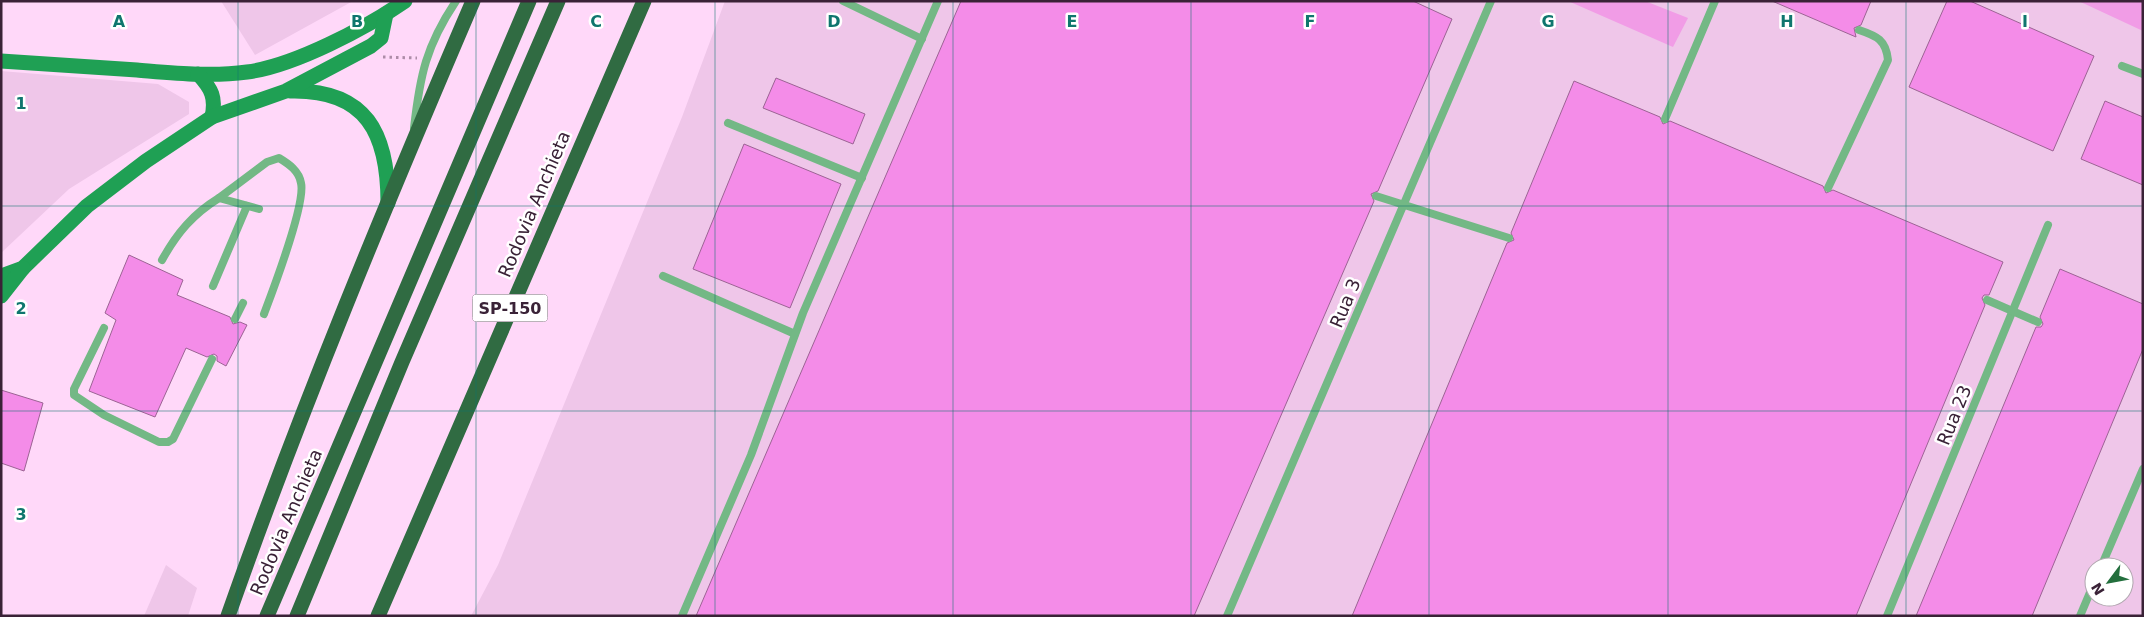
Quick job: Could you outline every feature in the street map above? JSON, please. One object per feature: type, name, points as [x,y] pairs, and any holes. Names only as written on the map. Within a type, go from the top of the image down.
[{"type":"highway","points":[[228,616],[272,490],[412,143],[473,1]]},
{"type":"highway","name":"Rodovia Anchieta","points":[[267,616],[529,1]]},
{"type":"highway","points":[[297,616],[402,362],[558,1]]},
{"type":"highway","name":"Rodovia Anchieta","points":[[378,616],[644,1]]},
{"type":"main road","points":[[1,61],[198,74],[248,72],[269,68],[310,52],[386,14],[405,1]]},
{"type":"main road","points":[[1,296],[23,268],[87,206],[146,161],[212,117],[286,91],[356,56],[381,38],[386,14]]},
{"type":"main road","points":[[198,74],[213,93],[215,103],[212,117]]},
{"type":"main road","points":[[286,91],[326,93],[341,97],[357,109],[377,136],[385,154],[388,171],[388,204]]},
{"type":"main road","points":[[1,276],[23,268]]},
{"type":"lane","points":[[412,143],[417,96],[425,59],[445,18],[456,1]]},
{"type":"lane","points":[[844,1],[922,39]]},
{"type":"lane","points":[[682,616],[751,455],[796,334],[938,1]]},
{"type":"lane","name":"Rua 3","points":[[1227,616],[1491,1]]},
{"type":"lane","points":[[1665,119],[1716,1]]},
{"type":"lane","points":[[1828,188],[1888,60],[1885,45],[1881,39],[1859,30]]},
{"type":"lane","points":[[2122,66],[2143,74]]},
{"type":"lane","points":[[728,123],[862,178]]},
{"type":"lane","points":[[162,260],[180,231],[198,212],[220,198],[267,162],[279,158],[293,167],[302,184],[300,204],[264,314]]},
{"type":"lane","points":[[1376,196],[1509,238]]},
{"type":"lane","points":[[220,198],[259,209]]},
{"type":"lane","points":[[213,286],[247,206]]},
{"type":"lane","name":"Rua 23","points":[[1887,616],[2048,225]]},
{"type":"lane","points":[[663,276],[796,334]]},
{"type":"lane","points":[[1987,300],[2038,322]]},
{"type":"lane","points":[[234,320],[244,303]]},
{"type":"lane","points":[[104,328],[74,389],[74,395],[104,415],[159,442],[168,442],[173,438],[212,359]]},
{"type":"lane","points":[[2105,557],[2143,469]]},
{"type":"path","points":[[356,56],[425,59]]},
{"type":"shaded area","points":[[221,1],[353,1],[255,55]]},
{"type":"shaded area","points":[[725,1],[2143,1],[2143,616],[471,616],[498,565],[682,117]]},
{"type":"shaded area","points":[[1568,1],[1645,1],[1688,18],[1673,47]]},
{"type":"shaded area","points":[[2078,1],[2143,1],[2143,31],[2085,4]]},
{"type":"shaded area","points":[[1,71],[158,84],[189,102],[189,114],[69,189],[1,253]]},
{"type":"shaded area","points":[[166,565],[197,588],[188,616],[144,616]]},
{"type":"building","points":[[961,1],[1413,1],[1452,19],[1378,191],[1371,194],[1374,201],[1194,616],[696,616]]},
{"type":"building","points":[[1772,1],[1871,1],[1861,25],[1854,28],[1856,37]]},
{"type":"building","points":[[1947,1],[1970,1],[2094,56],[2053,151],[1909,87]]},
{"type":"building","points":[[776,78],[865,114],[853,144],[763,108]]},
{"type":"building","points":[[1574,81],[1660,117],[1663,124],[1670,121],[1823,186],[1826,193],[1833,190],[2003,262],[1989,295],[1984,295],[1982,298],[1985,305],[1856,616],[1352,616],[1507,243],[1514,240],[1511,233]]},
{"type":"building","points":[[2105,101],[2143,117],[2143,185],[2081,159]]},
{"type":"building","points":[[744,144],[841,184],[790,308],[693,269]]},
{"type":"building","points":[[129,255],[183,280],[177,295],[230,317],[233,324],[240,322],[247,325],[226,366],[217,361],[217,356],[214,354],[207,357],[186,348],[155,417],[89,391],[116,320],[105,313]]},
{"type":"building","points":[[2060,269],[2143,304],[2143,349],[2032,616],[1916,616],[2036,327],[2041,327],[2043,324],[2040,317]]},
{"type":"building","points":[[1,390],[43,403],[24,471],[1,463]]}]
